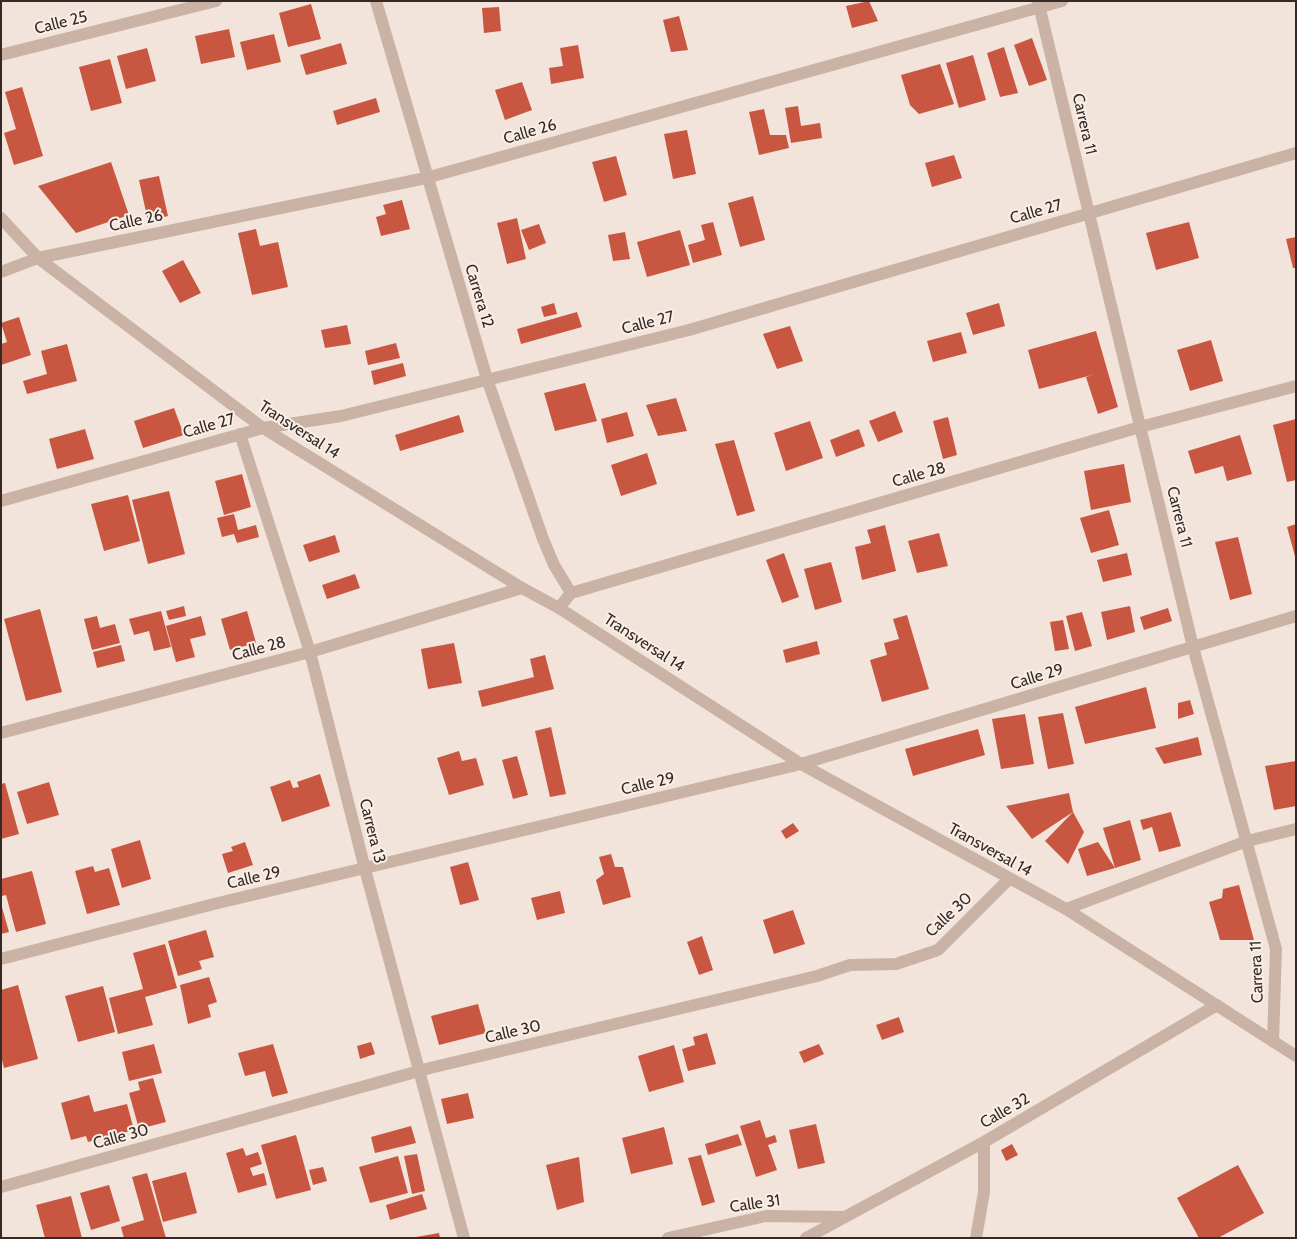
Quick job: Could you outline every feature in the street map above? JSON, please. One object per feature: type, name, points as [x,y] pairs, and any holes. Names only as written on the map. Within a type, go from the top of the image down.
[{"type":"street","name":"Calle 25","points":[[1,55],[216,1]]},
{"type":"street","name":"Carrera 12","points":[[376,1],[426,178],[487,379],[543,539],[554,565],[571,593]]},
{"type":"street","name":"Calle 26","points":[[1,272],[38,258],[426,178],[1039,4],[1062,1]]},
{"type":"street","name":"Carrera 11","points":[[1039,4],[1193,647],[1276,949],[1273,1041]]},
{"type":"street","name":"Calle 27","points":[[1,501],[263,428],[341,416],[689,330],[1296,153]]},
{"type":"street","name":"Transversal 14","points":[[1,218],[38,258],[263,428],[522,588],[559,608],[801,764],[1066,909],[1296,1056]]},
{"type":"street","name":"Calle 28","points":[[571,593],[1140,427],[1296,386]]},
{"type":"street","name":"Carrera 13","points":[[240,434],[310,652],[418,1072],[464,1238]]},
{"type":"street","name":"Calle 28","points":[[1,733],[310,652],[522,588]]},
{"type":"street","points":[[559,608],[571,593]]},
{"type":"street","name":"Calle 29","points":[[1,959],[214,904],[365,870],[801,764],[1296,616]]},
{"type":"street","points":[[1066,909],[1247,841],[1296,830]]},
{"type":"street","name":"Calle 30","points":[[1,1187],[418,1072],[818,976],[850,965],[896,964],[938,950],[1009,879]]},
{"type":"street","name":"Calle 32","points":[[806,1238],[984,1142],[1217,1005]]},
{"type":"street","points":[[976,1238],[984,1192],[984,1142]]},
{"type":"street","name":"Calle 31","points":[[668,1238],[758,1217],[847,1217]]},
{"type":"building","points":[[869,1],[878,21],[852,28],[846,6]]},
{"type":"building","points":[[311,4],[321,39],[288,47],[279,13]]},
{"type":"building","points":[[499,7],[501,31],[484,33],[482,8]]},
{"type":"building","points":[[679,16],[688,50],[671,52],[663,20]]},
{"type":"building","points":[[229,29],[235,57],[201,64],[195,36]]},
{"type":"building","points":[[274,34],[281,62],[247,70],[240,42]]},
{"type":"building","points":[[1032,38],[1047,80],[1029,86],[1014,45]]},
{"type":"building","points":[[341,43],[347,64],[306,75],[300,55]]},
{"type":"building","points":[[578,45],[584,78],[551,84],[549,68],[563,66],[560,48]]},
{"type":"building","points":[[1004,47],[1018,93],[1000,97],[987,53]]},
{"type":"building","points":[[147,48],[156,81],[126,89],[117,56]]},
{"type":"building","points":[[973,55],[986,100],[959,108],[946,63]]},
{"type":"building","points":[[110,59],[122,103],[91,111],[79,67]]},
{"type":"building","points":[[940,64],[954,104],[919,114],[910,105],[901,75]]},
{"type":"building","points":[[522,82],[532,110],[505,120],[495,90]]},
{"type":"building","points":[[22,87],[43,156],[14,165],[4,133],[16,129],[5,92]]},
{"type":"building","points":[[376,98],[380,112],[337,125],[333,111]]},
{"type":"building","points":[[798,106],[801,126],[820,123],[822,138],[791,143],[785,108]]},
{"type":"building","points":[[764,109],[770,135],[786,135],[789,148],[759,155],[749,112]]},
{"type":"building","points":[[687,130],[696,174],[673,179],[664,134]]},
{"type":"building","points":[[954,155],[962,178],[932,187],[925,163]]},
{"type":"building","points":[[616,156],[627,195],[604,202],[592,162]]},
{"type":"building","points":[[111,162],[129,215],[76,233],[38,186]]},
{"type":"building","points":[[159,176],[168,216],[148,221],[139,180]]},
{"type":"building","points":[[753,196],[765,240],[740,247],[728,203]]},
{"type":"building","points":[[402,200],[410,229],[381,236],[376,217],[386,214],[383,205]]},
{"type":"building","points":[[517,218],[526,259],[507,264],[497,223]]},
{"type":"building","points":[[713,222],[722,255],[693,263],[688,245],[705,240],[701,225]]},
{"type":"building","points":[[1189,222],[1199,258],[1156,270],[1146,233]]},
{"type":"building","points":[[539,224],[546,243],[529,250],[521,230]]},
{"type":"building","points":[[256,229],[260,246],[278,242],[288,287],[252,295],[238,233]]},
{"type":"building","points":[[680,230],[690,265],[647,277],[637,242]]},
{"type":"building","points":[[625,232],[630,259],[613,261],[608,235]]},
{"type":"building","points":[[1296,237],[1296,268],[1293,268],[1286,239]]},
{"type":"building","points":[[183,260],[201,293],[180,303],[162,271]]},
{"type":"building","points":[[554,303],[557,314],[544,317],[541,307]]},
{"type":"building","points":[[999,303],[1005,326],[973,335],[966,313]]},
{"type":"building","points":[[577,312],[582,327],[521,344],[517,329]]},
{"type":"building","points":[[19,317],[31,355],[1,365],[1,344],[7,342],[1,323]]},
{"type":"building","points":[[347,325],[351,344],[325,348],[321,330]]},
{"type":"building","points":[[790,326],[803,361],[777,369],[763,334]]},
{"type":"building","points":[[1096,331],[1118,407],[1098,414],[1086,377],[1096,374],[1039,389],[1028,350]]},
{"type":"building","points":[[961,332],[967,353],[933,362],[927,341]]},
{"type":"building","points":[[1211,340],[1223,381],[1190,391],[1177,350]]},
{"type":"building","points":[[396,343],[400,358],[368,365],[365,351]]},
{"type":"building","points":[[67,344],[77,381],[27,394],[23,381],[47,374],[41,351]]},
{"type":"building","points":[[403,363],[406,376],[374,385],[371,371]]},
{"type":"building","points":[[585,383],[597,421],[555,431],[544,393]]},
{"type":"building","points":[[676,398],[687,431],[658,436],[646,405]]},
{"type":"building","points":[[174,408],[184,435],[143,448],[134,421]]},
{"type":"building","points":[[895,411],[903,432],[878,442],[869,421]]},
{"type":"building","points":[[627,412],[634,436],[607,443],[601,419]]},
{"type":"building","points":[[459,415],[464,432],[400,451],[395,435]]},
{"type":"building","points":[[948,417],[957,455],[943,459],[933,421]]},
{"type":"building","points":[[1296,419],[1296,480],[1287,482],[1273,425]]},
{"type":"building","points":[[810,421],[823,458],[786,471],[774,433]]},
{"type":"building","points":[[85,429],[94,459],[57,469],[49,439]]},
{"type":"building","points":[[859,429],[865,446],[836,457],[830,440]]},
{"type":"building","points":[[1240,435],[1252,474],[1227,481],[1223,466],[1195,474],[1188,451]]},
{"type":"building","points":[[734,440],[755,511],[737,516],[715,444]]},
{"type":"building","points":[[647,453],[657,484],[621,496],[611,465]]},
{"type":"building","points":[[1124,464],[1131,502],[1091,510],[1084,471]]},
{"type":"building","points":[[242,474],[251,507],[224,515],[215,481]]},
{"type":"building","points":[[169,491],[185,554],[148,564],[132,500]]},
{"type":"building","points":[[128,495],[140,541],[104,551],[91,504]]},
{"type":"building","points":[[1109,510],[1119,545],[1091,553],[1080,518]]},
{"type":"building","points":[[234,514],[238,530],[256,525],[259,537],[237,543],[234,534],[222,537],[217,518]]},
{"type":"building","points":[[1296,524],[1296,556],[1295,556],[1287,527]]},
{"type":"building","points":[[885,525],[896,571],[862,580],[855,547],[871,543],[867,530]]},
{"type":"building","points":[[939,533],[948,566],[917,573],[908,541]]},
{"type":"building","points":[[335,535],[340,552],[309,562],[303,545]]},
{"type":"building","points":[[1238,537],[1252,594],[1230,600],[1215,542]]},
{"type":"building","points":[[784,553],[799,597],[782,603],[766,560]]},
{"type":"building","points":[[1127,553],[1132,575],[1103,582],[1097,560]]},
{"type":"building","points":[[831,562],[842,602],[815,610],[804,569]]},
{"type":"building","points":[[355,574],[360,588],[327,599],[322,585]]},
{"type":"building","points":[[184,606],[186,616],[169,620],[166,611]]},
{"type":"building","points":[[1130,606],[1135,632],[1107,640],[1101,612]]},
{"type":"building","points":[[1168,608],[1172,621],[1144,630],[1140,617]]},
{"type":"building","points":[[40,609],[62,692],[26,701],[4,619]]},
{"type":"building","points":[[161,611],[171,647],[154,651],[149,631],[134,635],[129,619]]},
{"type":"building","points":[[247,611],[256,643],[230,650],[221,619]]},
{"type":"building","points":[[1082,612],[1092,646],[1075,651],[1066,616]]},
{"type":"building","points":[[907,615],[929,689],[882,702],[870,660],[887,655],[884,643],[899,639],[893,619]]},
{"type":"building","points":[[97,616],[100,628],[115,624],[120,643],[92,650],[84,619]]},
{"type":"building","points":[[201,616],[206,635],[190,639],[195,657],[176,662],[166,626]]},
{"type":"building","points":[[1063,620],[1069,649],[1055,651],[1050,622]]},
{"type":"building","points":[[817,641],[820,654],[786,663],[783,650]]},
{"type":"building","points":[[454,643],[462,683],[428,689],[421,649]]},
{"type":"building","points":[[121,645],[125,661],[97,668],[93,652]]},
{"type":"building","points":[[545,655],[554,689],[482,707],[478,691],[534,677],[530,659]]},
{"type":"building","points":[[1146,687],[1156,728],[1085,744],[1075,707]]},
{"type":"building","points":[[1190,700],[1194,714],[1178,719],[1178,703]]},
{"type":"building","points":[[1063,713],[1074,764],[1048,769],[1038,717]]},
{"type":"building","points":[[1025,714],[1034,764],[1001,769],[992,719]]},
{"type":"building","points":[[551,727],[566,794],[550,797],[535,731]]},
{"type":"building","points":[[978,729],[985,755],[913,776],[905,749]]},
{"type":"building","points":[[1198,737],[1202,755],[1164,764],[1155,748]]},
{"type":"building","points":[[459,751],[462,761],[476,758],[484,785],[449,795],[437,758]]},
{"type":"building","points":[[517,756],[528,795],[513,799],[502,760]]},
{"type":"building","points":[[1296,761],[1296,806],[1274,810],[1265,766]]},
{"type":"building","points":[[320,774],[330,806],[282,822],[270,787],[290,780],[293,788],[299,787],[297,782]]},
{"type":"building","points":[[49,782],[59,815],[27,824],[17,792]]},
{"type":"building","points":[[5,783],[19,834],[1,839],[1,784]]},
{"type":"building","points":[[1069,793],[1073,812],[1032,839],[1006,806]]},
{"type":"building","points":[[1073,812],[1084,832],[1068,864],[1045,841]]},
{"type":"building","points":[[1171,812],[1181,846],[1159,852],[1152,827],[1143,830],[1140,820]]},
{"type":"building","points":[[1130,820],[1141,860],[1115,868],[1103,828]]},
{"type":"building","points":[[793,823],[799,831],[786,839],[781,831]]},
{"type":"building","points":[[140,840],[151,879],[122,888],[111,849]]},
{"type":"building","points":[[245,842],[253,865],[228,873],[222,854],[233,851],[231,847]]},
{"type":"building","points":[[1098,842],[1115,868],[1087,876],[1078,849]]},
{"type":"building","points":[[611,854],[615,867],[623,867],[631,897],[603,905],[596,880],[604,874],[599,857]]},
{"type":"building","points":[[468,862],[479,900],[460,905],[450,867]]},
{"type":"building","points":[[93,866],[95,872],[109,868],[120,905],[87,914],[75,871]]},
{"type":"building","points":[[32,871],[46,924],[16,932],[6,895],[2,896],[1,879]]},
{"type":"building","points":[[1239,885],[1254,940],[1220,940],[1209,902],[1222,898],[1223,889]]},
{"type":"building","points":[[560,891],[565,913],[537,920],[531,898]]},
{"type":"building","points":[[1,904],[9,932],[1,934]]},
{"type":"building","points":[[793,910],[805,944],[774,954],[763,920]]},
{"type":"building","points":[[206,930],[214,957],[199,961],[202,969],[178,976],[168,941]]},
{"type":"building","points":[[702,936],[713,970],[699,975],[687,942]]},
{"type":"building","points":[[165,944],[177,988],[145,997],[153,1025],[118,1034],[109,998],[143,989],[133,953]]},
{"type":"building","points":[[209,977],[217,1002],[208,1005],[211,1017],[188,1024],[180,985]]},
{"type":"building","points":[[18,985],[38,1059],[4,1068],[1,1056],[1,990]]},
{"type":"building","points":[[103,986],[115,1032],[78,1042],[65,996]]},
{"type":"building","points":[[478,1004],[486,1033],[439,1045],[431,1016]]},
{"type":"building","points":[[899,1017],[904,1032],[882,1040],[876,1025]]},
{"type":"building","points":[[707,1033],[716,1064],[688,1071],[682,1049],[695,1045],[693,1037]]},
{"type":"building","points":[[371,1042],[375,1054],[360,1059],[357,1046]]},
{"type":"building","points":[[154,1044],[162,1073],[129,1081],[122,1052]]},
{"type":"building","points":[[273,1044],[288,1093],[272,1097],[265,1071],[245,1076],[238,1053]]},
{"type":"building","points":[[819,1044],[824,1054],[804,1063],[799,1052]]},
{"type":"building","points":[[674,1045],[684,1082],[649,1092],[638,1056]]},
{"type":"building","points":[[153,1078],[166,1122],[139,1129],[129,1093],[140,1090],[138,1082]]},
{"type":"building","points":[[468,1093],[474,1118],[447,1124],[441,1099]]},
{"type":"building","points":[[89,1095],[94,1112],[127,1104],[134,1130],[88,1142],[86,1136],[71,1140],[61,1103]]},
{"type":"building","points":[[760,1120],[766,1138],[775,1135],[777,1142],[768,1145],[777,1170],[756,1177],[740,1126]]},
{"type":"building","points":[[816,1124],[825,1163],[798,1169],[789,1130]]},
{"type":"building","points":[[411,1126],[416,1143],[375,1153],[371,1137]]},
{"type":"building","points":[[664,1127],[673,1164],[631,1174],[622,1138]]},
{"type":"building","points":[[738,1134],[742,1145],[708,1155],[705,1144]]},
{"type":"building","points":[[296,1135],[311,1190],[276,1199],[261,1145]]},
{"type":"building","points":[[1012,1144],[1018,1155],[1006,1161],[1001,1150]]},
{"type":"building","points":[[243,1148],[246,1156],[258,1152],[262,1164],[250,1168],[253,1176],[264,1173],[267,1185],[238,1193],[226,1153]]},
{"type":"building","points":[[417,1154],[425,1191],[412,1194],[404,1156]]},
{"type":"building","points":[[701,1155],[715,1202],[702,1206],[688,1158]]},
{"type":"building","points":[[398,1156],[408,1193],[370,1203],[359,1167]]},
{"type":"building","points":[[579,1157],[584,1202],[557,1210],[546,1165]]},
{"type":"building","points":[[1238,1165],[1264,1213],[1218,1238],[1199,1238],[1177,1198]]},
{"type":"building","points":[[323,1167],[327,1181],[313,1185],[309,1170]]},
{"type":"building","points":[[186,1172],[197,1213],[163,1222],[152,1181]]},
{"type":"building","points":[[147,1173],[166,1238],[124,1238],[121,1227],[144,1220],[132,1177]]},
{"type":"building","points":[[109,1185],[120,1221],[91,1230],[80,1193]]},
{"type":"building","points":[[422,1194],[427,1209],[390,1220],[386,1205]]},
{"type":"building","points":[[71,1196],[82,1238],[45,1238],[36,1205]]},
{"type":"building","points":[[439,1233],[440,1238],[416,1238],[416,1237]]}]
